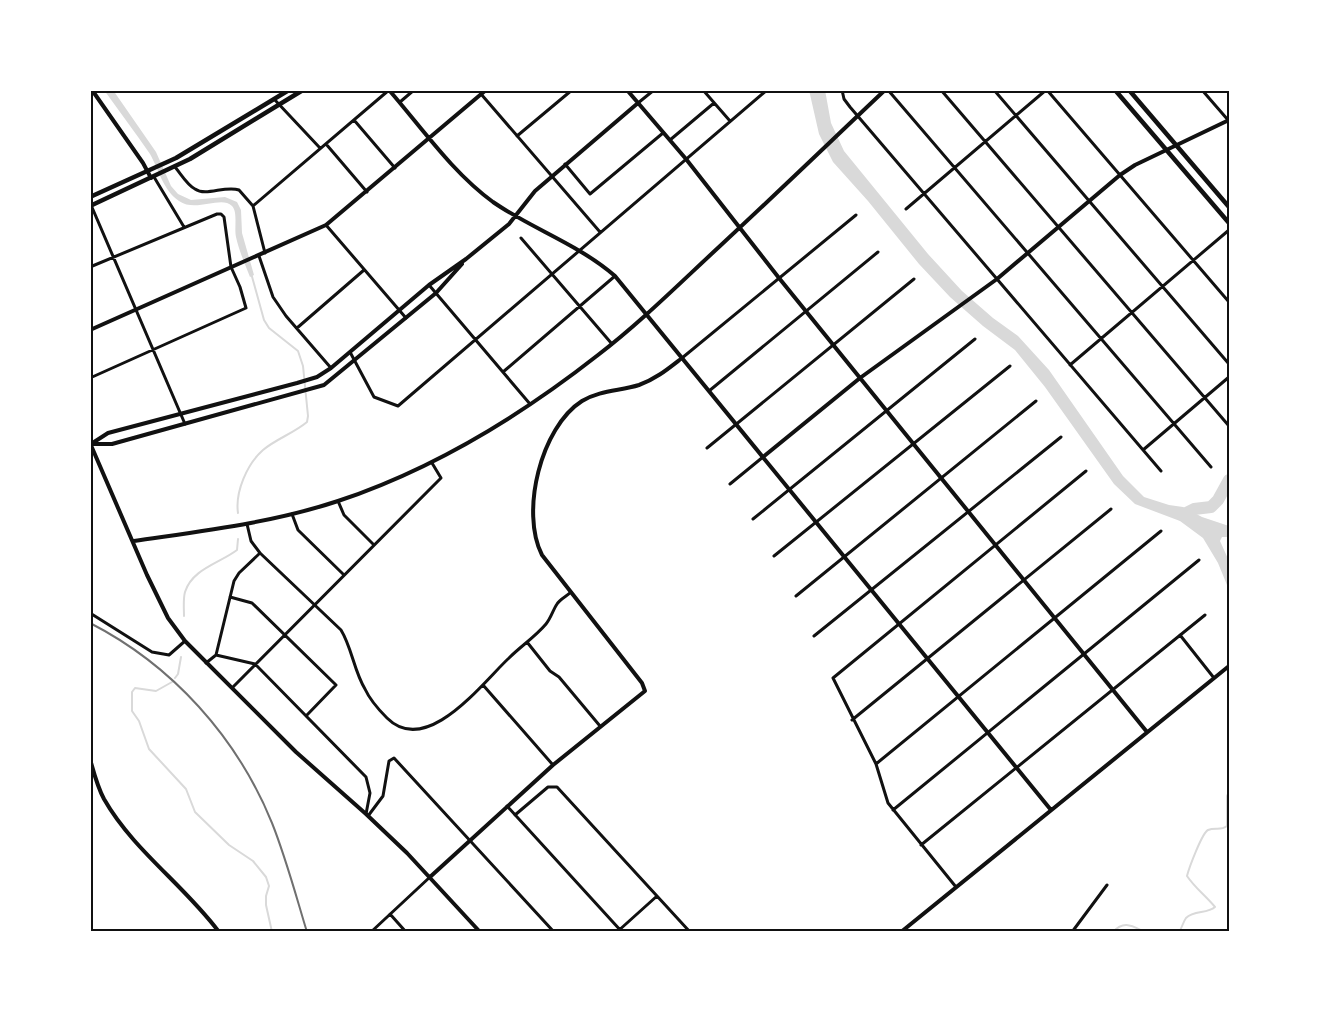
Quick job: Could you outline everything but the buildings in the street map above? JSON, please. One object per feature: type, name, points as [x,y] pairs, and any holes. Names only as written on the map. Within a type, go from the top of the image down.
[{"type":"highway","points":[[90,197],[200,145],[289,90]]},
{"type":"highway","points":[[90,205],[175,167],[303,90]]},
{"type":"highway","points":[[1115,90],[1229,223]]},
{"type":"highway","points":[[1129,90],[1229,207]]},
{"type":"street","points":[[92,90],[147,172],[155,177],[184,227]]},
{"type":"street","points":[[253,207],[389,90],[475,188],[516,216],[580,250],[615,276],[1051,810]]},
{"type":"street","points":[[400,102],[414,90]]},
{"type":"street","points":[[90,330],[326,225],[486,90]]},
{"type":"street","points":[[518,136],[572,90]]},
{"type":"street","points":[[627,90],[686,159],[779,278],[1147,732]]},
{"type":"street","points":[[90,443],[108,433],[297,383],[331,368],[429,285],[466,259],[516,216],[535,190],[654,90]]},
{"type":"street","points":[[703,90],[730,121]]},
{"type":"street","points":[[350,352],[374,397],[398,406],[767,90]]},
{"type":"street","points":[[842,90],[844,99],[857,116],[1161,471]]},
{"type":"street","points":[[134,541],[247,524],[338,501],[432,464],[491,430],[612,344],[646,315],[886,90],[1211,467]]},
{"type":"street","points":[[941,90],[1229,426]]},
{"type":"street","points":[[994,90],[1229,364]]},
{"type":"street","points":[[906,209],[1046,90],[1229,302]]},
{"type":"street","points":[[730,484],[860,378],[982,291],[1120,175],[1135,165],[1229,121],[1202,90]]},
{"type":"street","points":[[481,94],[600,232]]},
{"type":"street","points":[[274,99],[320,149]]},
{"type":"street","points":[[670,140],[714,103]]},
{"type":"street","points":[[354,120],[395,168]]},
{"type":"street","points":[[566,164],[591,194],[663,133]]},
{"type":"street","points":[[326,144],[367,192]]},
{"type":"street","points":[[175,167],[195,189],[201,192],[238,189],[253,207],[264,254]]},
{"type":"street","points":[[90,205],[185,424]]},
{"type":"street","points":[[90,267],[184,227],[221,214],[224,217],[231,267],[246,308],[90,378]]},
{"type":"street","points":[[371,932],[553,765],[643,694],[645,689],[542,555],[536,539],[535,488],[548,445],[560,423],[581,401],[594,395],[641,384],[664,372],[856,215]]},
{"type":"street","points":[[326,225],[406,318]]},
{"type":"street","points":[[1070,365],[1229,230]]},
{"type":"street","points":[[521,238],[612,344]]},
{"type":"street","points":[[709,391],[878,252]]},
{"type":"street","points":[[258,256],[273,297],[331,368]]},
{"type":"street","points":[[90,443],[112,444],[300,393],[332,380],[436,293],[466,259]]},
{"type":"street","points":[[297,328],[364,270]]},
{"type":"street","points":[[503,372],[615,276]]},
{"type":"street","points":[[706,448],[914,279]]},
{"type":"street","points":[[429,285],[530,404]]},
{"type":"street","points":[[753,519],[975,339]]},
{"type":"street","points":[[774,556],[1010,366]]},
{"type":"street","points":[[1143,450],[1229,377]]},
{"type":"street","points":[[796,596],[1036,401]]},
{"type":"street","points":[[814,636],[1061,437]]},
{"type":"street","points":[[90,443],[147,575],[168,618],[185,641],[296,752],[367,815],[430,877],[480,932]]},
{"type":"street","points":[[232,688],[441,478],[432,464]]},
{"type":"street","points":[[956,887],[888,803],[876,764],[833,678],[1086,471]]},
{"type":"street","points":[[338,501],[344,515],[373,544]]},
{"type":"street","points":[[852,720],[1111,509]]},
{"type":"street","points":[[292,514],[298,530],[343,574]]},
{"type":"street","points":[[247,524],[251,541],[260,553],[341,630],[370,699],[389,721],[399,726],[422,728],[438,724],[483,685],[508,658],[527,642],[547,622],[557,604],[571,592]]},
{"type":"street","points":[[876,764],[1161,531]]},
{"type":"street","points":[[206,663],[216,655],[234,580],[238,573],[260,553]]},
{"type":"street","points":[[893,810],[1199,560]]},
{"type":"street","points":[[230,597],[252,603],[336,685],[306,716]]},
{"type":"street","points":[[90,613],[152,652],[169,655],[185,641]]},
{"type":"street","points":[[921,845],[1205,615]]},
{"type":"street","points":[[1180,635],[1214,678]]},
{"type":"street","points":[[527,642],[601,727]]},
{"type":"street","points":[[216,655],[255,664],[366,777],[370,793],[367,815]]},
{"type":"street","points":[[901,932],[1227,667]]},
{"type":"street","points":[[483,685],[553,765]]},
{"type":"street","points":[[367,815],[383,796],[389,761],[394,758],[554,932]]},
{"type":"street","points":[[90,759],[98,786],[114,813],[155,863],[195,901],[219,932]]},
{"type":"street","points":[[515,815],[548,787],[557,787],[690,932]]},
{"type":"street","points":[[507,806],[620,931],[657,896]]},
{"type":"street","points":[[1072,932],[1107,885]]},
{"type":"street","points":[[390,914],[406,932]]},
{"type":"shaded area","points":[[104,90],[113,90],[156,152],[171,186],[178,194],[191,200],[225,197],[237,202],[241,210],[242,233],[254,275],[250,277],[239,247],[235,212],[232,206],[221,202],[193,205],[179,201],[165,186],[150,154]]},
{"type":"shaded area","points":[[809,90],[825,90],[831,123],[844,151],[928,254],[962,291],[1018,336],[1049,370],[1123,476],[1144,497],[1183,507],[1202,517],[1229,526],[1229,537],[1222,537],[1220,541],[1229,561],[1229,633],[1227,585],[1218,563],[1203,538],[1180,521],[1135,504],[1114,484],[1045,387],[1015,350],[950,297],[919,264],[833,162],[819,134]]},
{"type":"waterway","points":[[238,513],[240,488],[257,456],[268,446],[307,422],[308,416],[303,366],[298,351],[269,328],[264,320],[251,273]]},
{"type":"waterway","points":[[1182,515],[1194,509],[1211,507],[1218,500],[1229,480]]},
{"type":"waterway","points":[[184,616],[184,595],[189,584],[200,572],[237,550],[238,539]]},
{"type":"waterway","points":[[175,678],[181,657]]},
{"type":"waterway","points":[[172,682],[156,691],[135,688],[132,692],[132,711],[139,721],[149,749],[186,789],[195,812],[229,845],[253,861],[266,877],[269,886],[266,905],[272,932]]},
{"type":"waterway","points":[[1179,932],[1189,916],[1215,907],[1187,876],[1205,833],[1211,829],[1227,826],[1229,792]]},
{"type":"waterway","points":[[1113,932],[1125,925],[1145,932]]},
{"type":"railway","points":[[90,623],[120,640],[148,660],[199,706],[221,733],[240,761],[272,823],[307,932]]}]
